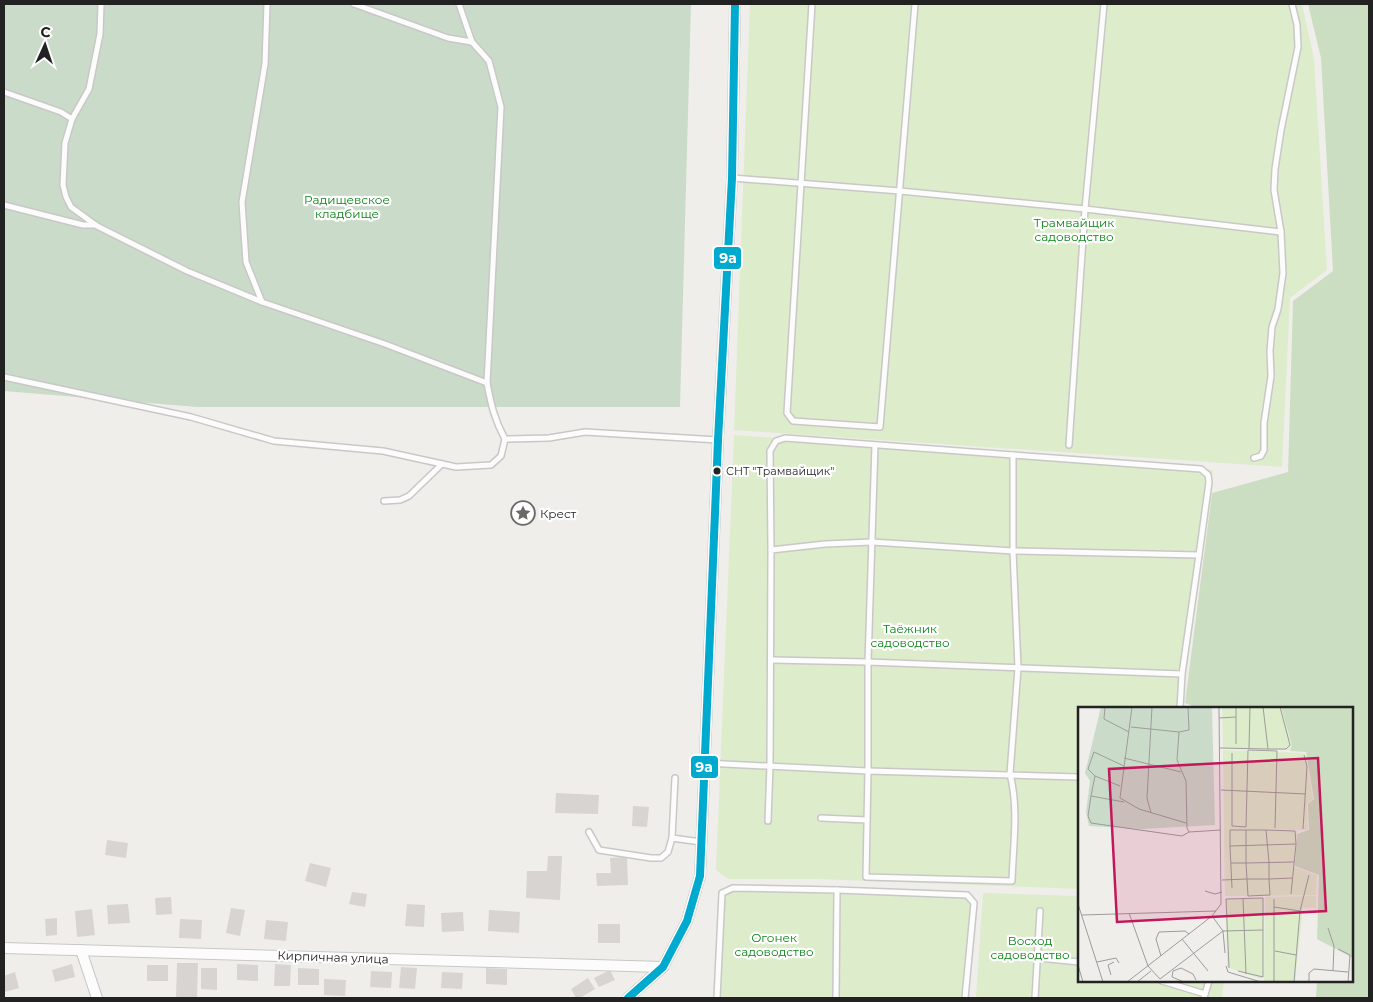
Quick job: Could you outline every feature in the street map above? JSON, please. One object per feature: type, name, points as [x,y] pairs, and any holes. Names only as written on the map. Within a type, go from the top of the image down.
[{"type":"street","points":[[628,998],[663,967],[687,921],[700,876],[718,440],[732,178],[735,4]]},
{"type":"street","name":"Кирпичная улица","points":[[4,948],[663,967]]},
{"type":"street","points":[[81,950],[97,998]]},
{"type":"lane","points":[[101,4],[100,34],[89,89],[72,119],[65,142],[63,185],[71,208],[97,226],[187,271],[262,302],[488,382]]},
{"type":"lane","points":[[262,302],[246,262],[242,202],[264,64],[267,4]]},
{"type":"lane","points":[[354,4],[448,38],[472,42]]},
{"type":"lane","points":[[4,377],[191,417],[274,441],[383,451],[456,467],[491,466],[501,456],[505,438],[492,412],[488,382],[502,106],[489,61],[472,42],[459,4]]},
{"type":"lane","points":[[812,4],[786,413],[793,421],[880,427],[915,4]]},
{"type":"lane","points":[[1069,445],[1085,209],[1104,4]]},
{"type":"lane","points":[[1254,458],[1261,456],[1264,450],[1264,423],[1271,376],[1272,328],[1278,308],[1283,273],[1281,232],[1274,190],[1275,169],[1286,102],[1298,47],[1297,24],[1292,4]]},
{"type":"lane","points":[[4,92],[61,112],[72,119]]},
{"type":"lane","points":[[732,178],[900,191],[1085,209],[1281,232]]},
{"type":"lane","points":[[4,205],[83,225],[97,226]]},
{"type":"lane","points":[[505,438],[549,438],[585,432],[718,440]]},
{"type":"lane","points":[[768,821],[771,660],[770,451],[776,441],[785,438],[1201,469],[1208,474],[1209,482],[1182,674],[1180,707]]},
{"type":"lane","points":[[876,445],[868,662],[866,877],[1012,881],[1015,815],[1010,774],[1018,668],[1013,551],[1012,456]]},
{"type":"lane","points":[[384,501],[400,500],[409,496],[442,464]]},
{"type":"lane","points":[[771,550],[825,544],[872,542],[1013,551],[1199,555]]},
{"type":"lane","points":[[771,660],[1182,674]]},
{"type":"lane","points":[[705,763],[868,771],[1078,777]]},
{"type":"lane","points":[[589,832],[599,850],[661,858],[668,852],[672,838],[675,778]]},
{"type":"lane","points":[[821,818],[867,820]]},
{"type":"lane","points":[[672,838],[702,842]]},
{"type":"lane","points":[[717,998],[722,893],[733,888],[837,890],[967,896],[974,904],[965,998]]},
{"type":"lane","points":[[836,998],[837,890]]},
{"type":"lane","points":[[1036,998],[1040,911]]},
{"type":"lane","points":[[1038,958],[1078,962]]},
{"type":"lane","points":[[1165,982],[1204,996],[1209,982]]},
{"type":"green space","name":"Радищевское кладбище","points":[[4,4],[691,4],[680,407],[197,407],[4,391]]},
{"type":"green space","name":"Трамвайщик садоводство","points":[[750,4],[1302,4],[1314,59],[1327,270],[1290,298],[1282,467],[734,430]]},
{"type":"green space","points":[[1308,4],[1369,4],[1369,998],[1316,998],[1317,982],[1353,982],[1353,707],[1195,707],[1185,703],[1212,493],[1288,472],[1293,301],[1333,271],[1321,58]]},
{"type":"green space","name":"Таёжник садоводство","points":[[734,435],[1213,470],[1182,706],[1184,707],[1078,707],[1078,889],[818,879],[728,879],[716,870]]},
{"type":"green space","name":"Огонек садоводство","points":[[740,888],[967,895],[974,903],[965,998],[717,998],[722,893]]},
{"type":"green space","name":"Восход садоводство","points":[[983,893],[1078,896],[1078,982],[1224,982],[1222,998],[976,998]]},
{"type":"building","points":[[556,793],[599,795],[598,814],[555,813]]},
{"type":"building","points":[[633,806],[649,807],[647,827],[632,826]]},
{"type":"building","points":[[107,840],[128,843],[126,858],[105,855]]},
{"type":"building","points":[[548,856],[562,856],[560,900],[526,898],[527,871],[547,871]]},
{"type":"building","points":[[627,857],[628,885],[597,886],[596,873],[611,873],[610,858]]},
{"type":"building","points":[[310,863],[331,868],[326,887],[305,881]]},
{"type":"building","points":[[352,892],[367,894],[365,907],[349,904]]},
{"type":"building","points":[[171,897],[172,914],[156,915],[155,898]]},
{"type":"building","points":[[128,904],[130,923],[108,924],[107,905]]},
{"type":"building","points":[[407,904],[425,905],[424,927],[405,926]]},
{"type":"building","points":[[231,908],[245,910],[240,936],[226,933]]},
{"type":"building","points":[[92,909],[95,935],[77,937],[75,911]]},
{"type":"building","points":[[489,910],[520,912],[519,933],[488,931]]},
{"type":"building","points":[[463,912],[464,931],[442,932],[441,913]]},
{"type":"building","points":[[57,918],[57,935],[46,936],[45,919]]},
{"type":"building","points":[[180,919],[202,920],[201,939],[179,938]]},
{"type":"building","points":[[266,920],[288,922],[286,941],[264,939]]},
{"type":"building","points":[[598,924],[620,924],[620,943],[598,943]]},
{"type":"building","points":[[177,963],[198,963],[197,998],[176,998]]},
{"type":"building","points":[[72,964],[75,977],[55,982],[52,970]]},
{"type":"building","points":[[237,964],[258,965],[258,981],[237,980]]},
{"type":"building","points":[[275,964],[291,965],[290,986],[274,986]]},
{"type":"building","points":[[147,965],[168,965],[168,981],[147,981]]},
{"type":"building","points":[[401,967],[417,968],[415,989],[399,988]]},
{"type":"building","points":[[201,968],[217,968],[217,990],[201,989]]},
{"type":"building","points":[[298,968],[319,969],[319,985],[298,985]]},
{"type":"building","points":[[486,968],[507,969],[507,985],[486,984]]},
{"type":"building","points":[[610,970],[615,980],[599,987],[594,978]]},
{"type":"building","points":[[371,971],[392,972],[391,988],[370,987]]},
{"type":"building","points":[[15,972],[19,988],[4,992],[4,976]]},
{"type":"building","points":[[442,972],[463,973],[462,989],[441,988]]},
{"type":"building","points":[[588,978],[595,989],[580,998],[576,998],[571,989]]},
{"type":"building","points":[[324,979],[346,980],[345,996],[324,995]]},
{"type":"transit line","name":"9а","points":[[628,998],[663,967],[687,921],[700,876],[718,440],[732,178],[735,4]]},
{"type":"place","name":"СНТ \"Трамвайщик\"","points":[[717,471]]},
{"type":"place","name":"Крест","points":[[523,513]]}]
